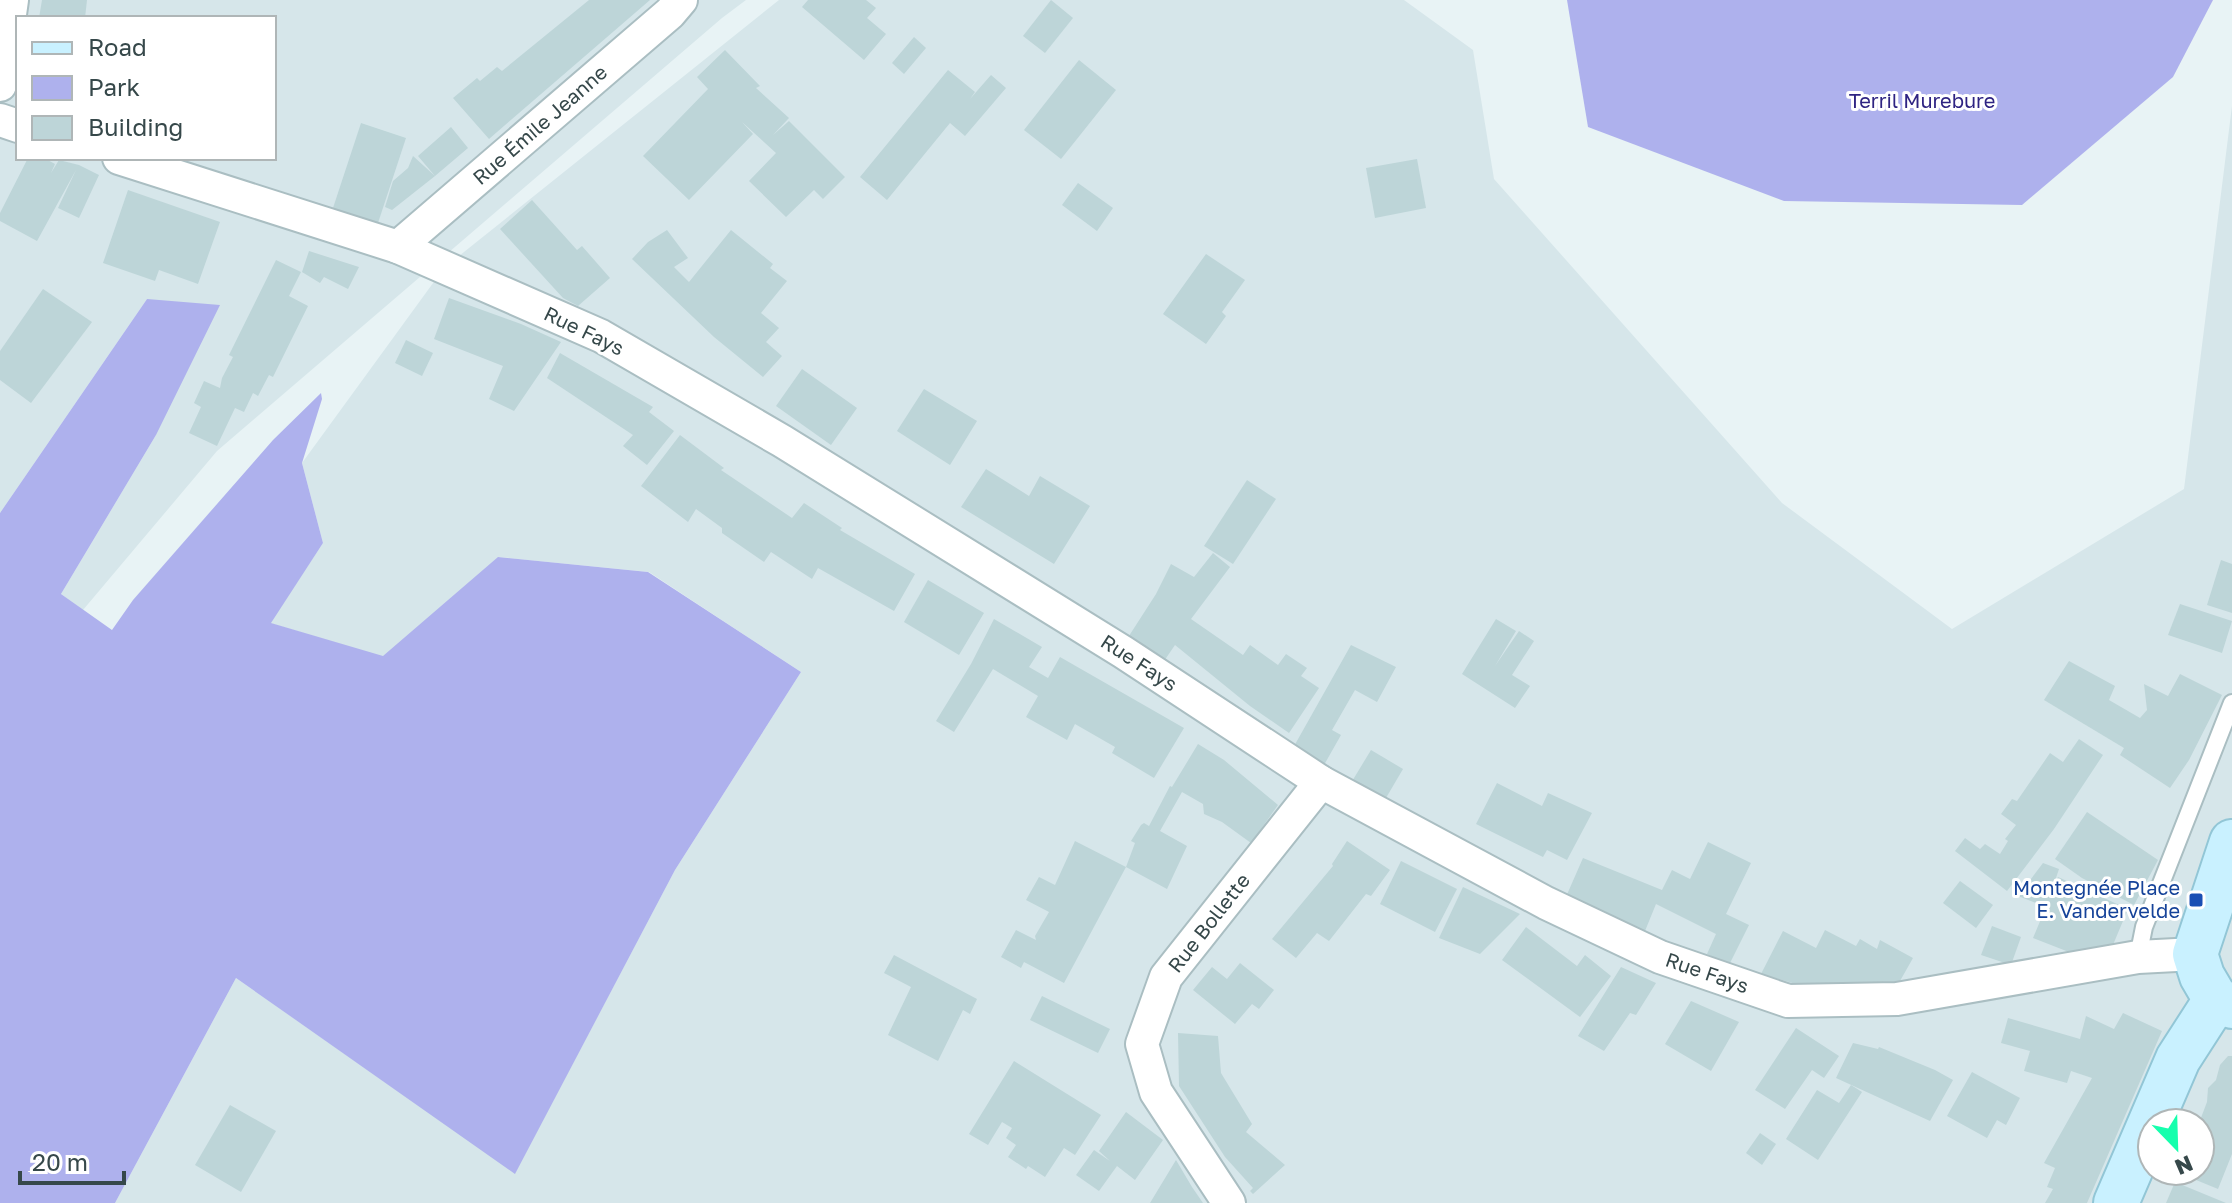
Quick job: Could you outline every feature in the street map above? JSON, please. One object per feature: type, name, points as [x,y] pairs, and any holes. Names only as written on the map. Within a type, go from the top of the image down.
[{"type":"street","points":[[0,85],[12,0]]},
{"type":"street","name":"Rue Émile Jeanne","points":[[398,247],[670,13],[681,0]]},
{"type":"street","name":"Rue Fays","points":[[125,160],[398,247],[614,343],[782,441],[1100,637],[1321,782],[1546,903],[1660,957],[1788,1001],[1897,999],[2138,957],[2195,954]]},
{"type":"street","name":"Rue Bollette","points":[[1229,1203],[1156,1092],[1142,1044],[1166,977],[1321,782]]},
{"type":"street","points":[[2116,1203],[2178,1059],[2224,1003],[2202,976],[2195,954],[2232,842]]},
{"type":"lane","points":[[2138,957],[2144,927],[2174,836],[2232,703]]},
{"type":"shaded area","points":[[0,0],[746,0],[217,451],[83,610],[61,594],[156,435],[147,299],[0,513]]},
{"type":"shaded area","points":[[779,0],[1404,0],[1473,50],[1494,179],[1782,503],[1952,629],[2184,489],[2232,106],[2232,1203],[115,1203],[236,978],[515,1173],[675,870],[801,672],[649,572],[499,557],[383,657],[270,623],[323,543],[302,463],[444,268]]},
{"type":"green space","name":"Terril Murebure","points":[[1567,0],[2213,0],[2173,77],[2022,205],[1784,201],[1588,127]]},
{"type":"green space","points":[[147,299],[220,305],[156,435],[61,594],[112,630],[133,600],[273,440],[321,393],[322,399],[302,463],[323,543],[271,623],[383,656],[498,557],[648,572],[801,672],[675,870],[515,1174],[236,978],[115,1203],[0,1203],[0,513]]},
{"type":"building","points":[[42,0],[87,0],[85,16],[39,16]]},
{"type":"building","points":[[589,0],[650,0],[489,139],[453,98],[477,78],[480,81],[497,67],[502,71]]},
{"type":"building","points":[[808,0],[866,0],[876,8],[867,18],[886,34],[864,60],[802,7]]},
{"type":"building","points":[[1051,0],[1073,18],[1045,53],[1023,36]]},
{"type":"building","points":[[914,37],[926,48],[904,74],[892,63]]},
{"type":"building","points":[[725,50],[760,86],[756,88],[789,118],[773,135],[789,121],[845,177],[823,199],[814,190],[786,217],[749,181],[776,153],[742,122],[753,134],[689,200],[643,156],[708,89],[697,77]]},
{"type":"building","points":[[1079,60],[1116,90],[1061,159],[1024,130]]},
{"type":"building","points":[[948,70],[975,92],[970,99],[991,75],[1006,88],[965,136],[950,123],[887,200],[860,177]]},
{"type":"building","points":[[361,123],[406,138],[377,226],[332,211]]},
{"type":"building","points":[[451,127],[468,148],[435,176],[418,156]]},
{"type":"building","points":[[413,156],[435,176],[392,210],[385,207],[393,181],[408,168]]},
{"type":"building","points":[[1417,159],[1426,208],[1375,218],[1366,168]]},
{"type":"building","points":[[27,160],[48,160],[55,164],[51,173],[59,160],[99,175],[79,218],[58,208],[76,170],[37,241],[0,221],[0,213]]},
{"type":"building","points":[[1078,183],[1113,208],[1097,231],[1062,205]]},
{"type":"building","points":[[128,190],[220,222],[198,284],[159,270],[155,281],[103,263]]},
{"type":"building","points":[[532,200],[577,250],[582,246],[610,278],[578,306],[563,298],[500,229]]},
{"type":"building","points":[[667,230],[688,258],[674,267],[689,282],[731,230],[773,264],[770,268],[787,281],[761,313],[779,328],[766,342],[782,356],[763,377],[714,337],[632,259],[648,242]]},
{"type":"building","points":[[309,251],[359,267],[348,289],[324,277],[320,283],[302,272]]},
{"type":"building","points":[[1206,254],[1245,280],[1222,312],[1226,316],[1206,344],[1163,314]]},
{"type":"building","points":[[276,260],[301,272],[289,296],[308,306],[273,377],[269,375],[258,396],[253,393],[244,412],[235,408],[217,446],[189,433],[201,407],[194,403],[204,381],[220,388],[233,357],[229,355]]},
{"type":"building","points":[[43,289],[92,322],[31,403],[0,380],[0,351]]},
{"type":"building","points":[[449,298],[561,342],[514,411],[489,399],[503,366],[434,339]]},
{"type":"building","points":[[406,340],[433,353],[422,376],[395,363]]},
{"type":"building","points":[[560,353],[653,407],[649,412],[674,431],[647,465],[623,446],[633,435],[547,378]]},
{"type":"building","points":[[802,369],[857,408],[831,445],[776,406]]},
{"type":"building","points":[[924,389],[977,421],[950,465],[897,431]]},
{"type":"building","points":[[680,435],[724,468],[721,470],[792,518],[804,503],[842,528],[840,530],[915,574],[894,611],[818,568],[812,579],[771,552],[764,562],[722,533],[722,528],[696,509],[688,522],[641,486]]},
{"type":"building","points":[[986,469],[1029,496],[1040,476],[1090,506],[1054,564],[961,507]]},
{"type":"building","points":[[1247,480],[1276,499],[1233,564],[1204,546]]},
{"type":"building","points":[[1213,553],[1230,567],[1191,619],[1243,655],[1250,645],[1278,665],[1286,654],[1307,668],[1301,676],[1319,688],[1289,733],[1250,706],[1175,645],[1162,664],[1127,639],[1171,564],[1194,577]]},
{"type":"building","points":[[2221,560],[2232,564],[2232,613],[2207,605]]},
{"type":"building","points":[[928,580],[984,613],[959,655],[904,622]]},
{"type":"building","points":[[2180,604],[2232,621],[2222,653],[2168,635]]},
{"type":"building","points":[[994,619],[1042,647],[1029,667],[1048,678],[1060,657],[1184,728],[1154,778],[1112,753],[1115,747],[1075,724],[1067,740],[1026,717],[1038,696],[993,669],[954,732],[936,721]]},
{"type":"building","points":[[1496,619],[1516,631],[1495,666],[1519,631],[1534,641],[1512,675],[1530,686],[1515,708],[1462,674]]},
{"type":"building","points":[[1351,645],[1396,667],[1377,702],[1355,690],[1332,730],[1341,735],[1324,765],[1293,748]]},
{"type":"building","points":[[2069,661],[2115,686],[2109,700],[2140,718],[2147,710],[2144,684],[2168,696],[2180,674],[2222,695],[2189,760],[2170,788],[2120,755],[2124,748],[2044,700]]},
{"type":"building","points":[[2079,739],[2103,755],[2054,829],[2007,891],[1955,851],[1965,838],[1980,849],[1985,844],[2000,854],[2008,841],[2005,839],[2016,825],[2001,814],[2012,799],[2017,801],[2050,753],[2063,762]]},
{"type":"building","points":[[1198,744],[1224,760],[1278,805],[1251,843],[1222,822],[1204,814],[1203,804],[1182,792],[1160,831],[1187,846],[1167,889],[1126,867],[1135,843],[1131,841],[1141,825],[1149,826],[1170,786]]},
{"type":"building","points":[[1371,750],[1403,769],[1383,803],[1351,783]]},
{"type":"building","points":[[1497,783],[1542,806],[1548,793],[1592,813],[1567,860],[1547,850],[1543,857],[1476,824]]},
{"type":"building","points":[[2087,812],[2158,860],[2134,905],[2082,878],[2055,859]]},
{"type":"building","points":[[1075,841],[1126,867],[1064,983],[1024,962],[1021,968],[1001,957],[1016,930],[1036,940],[1035,936],[1049,912],[1026,900],[1039,877],[1055,885]]},
{"type":"building","points":[[1347,841],[1390,870],[1371,896],[1366,894],[1329,941],[1317,933],[1296,958],[1272,939],[1333,866]]},
{"type":"building","points":[[1708,842],[1751,863],[1726,914],[1749,925],[1729,965],[1707,954],[1716,934],[1656,904],[1645,931],[1565,899],[1583,858],[1662,890],[1672,870],[1690,879]]},
{"type":"building","points":[[1401,861],[1457,889],[1435,932],[1380,904]]},
{"type":"building","points":[[2043,863],[2059,869],[2051,893],[2058,877],[2128,909],[2110,952],[2074,954],[2033,938],[2046,907],[2018,896]]},
{"type":"building","points":[[1960,881],[1993,905],[1976,928],[1943,903]]},
{"type":"building","points":[[1463,887],[1520,914],[1480,954],[1439,938]]},
{"type":"building","points":[[1992,926],[2021,937],[2011,965],[1981,955]]},
{"type":"building","points":[[1526,927],[1577,966],[1585,955],[1611,976],[1580,1017],[1502,960]]},
{"type":"building","points":[[1825,930],[1856,946],[1860,939],[1877,949],[1880,940],[1913,958],[1896,988],[1796,984],[1761,974],[1783,931],[1816,948]]},
{"type":"building","points":[[894,955],[977,999],[970,1014],[963,1010],[938,1061],[888,1035],[911,987],[884,973]]},
{"type":"building","points":[[1240,963],[1274,990],[1259,1009],[1252,1004],[1235,1024],[1193,990],[1212,967],[1227,979]]},
{"type":"building","points":[[1621,967],[1656,983],[1636,1015],[1630,1013],[1604,1051],[1578,1036]]},
{"type":"building","points":[[1042,996],[1110,1029],[1098,1053],[1030,1020]]},
{"type":"building","points":[[1691,1001],[1739,1022],[1711,1071],[1665,1044]]},
{"type":"building","points":[[2123,1013],[2162,1031],[2087,1203],[2045,1203],[2053,1189],[2047,1187],[2055,1168],[2044,1163],[2092,1078],[2071,1071],[2067,1083],[2024,1071],[2030,1051],[2001,1043],[2008,1018],[2080,1039],[2086,1016],[2114,1029]]},
{"type":"building","points":[[1796,1028],[1839,1056],[1824,1078],[1812,1070],[1785,1109],[1755,1090]]},
{"type":"building","points":[[1178,1033],[1218,1036],[1221,1073],[1252,1124],[1246,1132],[1285,1165],[1253,1194],[1250,1191],[1253,1188],[1225,1157],[1179,1086]]},
{"type":"building","points":[[1853,1043],[1879,1047],[1953,1080],[1930,1121],[1836,1078]]},
{"type":"building","points":[[2232,1056],[2232,1154],[2218,1189],[2213,1187],[2216,1187],[2216,1107],[2205,1107],[2208,1088],[2216,1080],[2220,1065]]},
{"type":"building","points":[[1014,1061],[1101,1115],[1075,1155],[1064,1148],[1045,1177],[1008,1157],[1016,1145],[1006,1138],[1012,1128],[1002,1122],[988,1145],[969,1134]]},
{"type":"building","points":[[1972,1072],[2020,1098],[2006,1125],[1997,1120],[1987,1138],[1947,1116]]},
{"type":"building","points":[[1851,1085],[1862,1092],[1818,1160],[1786,1139],[1817,1090],[1839,1103]]},
{"type":"building","points":[[230,1105],[276,1131],[241,1192],[195,1165]]},
{"type":"building","points":[[1126,1112],[1163,1140],[1135,1180],[1117,1166],[1099,1191],[1076,1175],[1094,1150],[1110,1161],[1099,1151]]},
{"type":"building","points":[[1760,1133],[1776,1144],[1762,1165],[1746,1153]]},
{"type":"building","points":[[1176,1160],[1192,1187],[1203,1203],[1150,1203]]},
{"type":"building","points":[[2173,1187],[2187,1187],[2226,1203],[2166,1203]]},
{"type":"place","name":"Montegnée Place E. Vandervelde","points":[[2196,900]]}]
